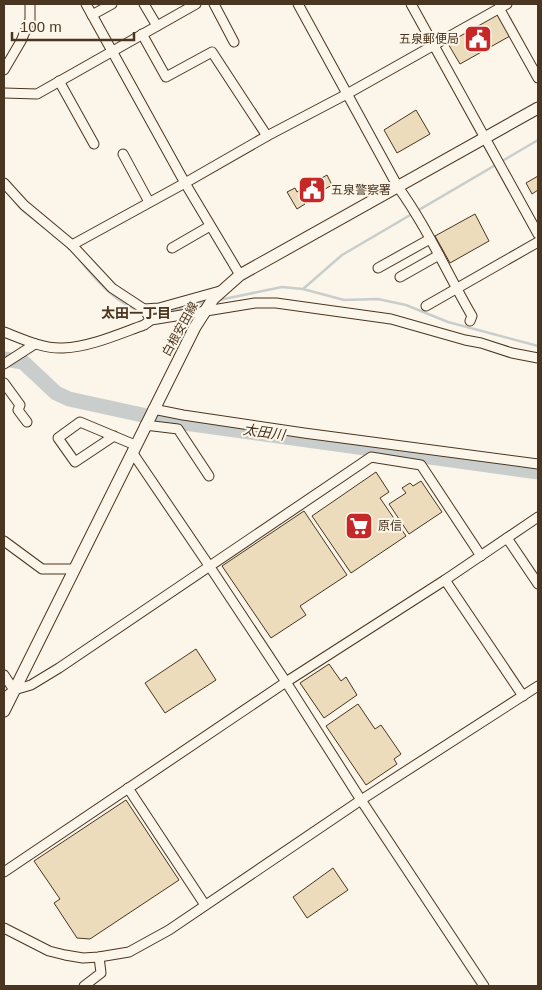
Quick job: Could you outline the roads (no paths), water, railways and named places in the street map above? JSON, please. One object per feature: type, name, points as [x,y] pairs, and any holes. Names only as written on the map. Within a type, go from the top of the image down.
[{"type":"main road","name":"白根安田線","points":[[4,711],[153,409],[206,310],[220,291],[240,275],[538,108]]},
{"type":"street","points":[[4,70],[7,60],[21,41],[30,20],[30,4]]},
{"type":"street","points":[[86,4],[185,183],[240,275]]},
{"type":"street","points":[[92,15],[112,4]]},
{"type":"street","points":[[144,4],[157,26]]},
{"type":"street","points":[[4,93],[37,94],[196,4]]},
{"type":"street","points":[[214,4],[234,42]]},
{"type":"street","points":[[298,4],[398,187],[439,255],[472,316],[470,321]]},
{"type":"street","points":[[411,4],[538,234]]},
{"type":"street","points":[[72,245],[503,6],[538,78]]},
{"type":"street","points":[[142,34],[166,77],[212,52],[266,136]]},
{"type":"street","points":[[59,81],[94,144]]},
{"type":"street","points":[[123,154],[149,202]]},
{"type":"street","points":[[4,183],[24,205],[72,245],[112,288],[144,309],[152,320]]},
{"type":"street","points":[[172,248],[210,226]]},
{"type":"street","points":[[378,268],[430,239]]},
{"type":"street","points":[[426,306],[538,242]]},
{"type":"street","points":[[400,277],[439,255]]},
{"type":"street","points":[[144,309],[159,308],[220,291]]},
{"type":"street","points":[[4,332],[35,344],[62,348],[86,344],[144,325],[152,320],[255,303],[276,303],[391,318],[512,353],[538,358]]},
{"type":"street","points":[[4,364],[35,344]]},
{"type":"street","points":[[4,383],[20,405],[18,410],[27,422]]},
{"type":"street","points":[[153,409],[183,416],[267,428],[538,464]]},
{"type":"street","points":[[114,436],[74,462],[58,438],[80,422],[114,436],[133,449],[484,986]]},
{"type":"street","points":[[145,425],[178,429],[209,476]]},
{"type":"street","points":[[4,698],[14,690],[30,685],[58,668],[371,457],[421,465],[481,556]]},
{"type":"street","points":[[4,872],[286,682],[445,580],[538,517]]},
{"type":"street","points":[[507,538],[538,584]]},
{"type":"street","points":[[4,541],[42,569],[74,569]]},
{"type":"street","points":[[445,580],[523,696]]},
{"type":"street","points":[[4,675],[14,690]]},
{"type":"street","points":[[4,928],[49,951],[83,958],[129,952],[153,940],[361,800],[538,686]]},
{"type":"street","points":[[128,788],[205,905]]},
{"type":"street","points":[[91,985],[101,973],[99,957]]},
{"type":"waterway","points":[[303,289],[342,255],[538,140]]},
{"type":"waterway","points":[[13,199],[22,210],[44,227]]},
{"type":"waterway","points":[[79,259],[114,296],[141,311]]},
{"type":"waterway","points":[[219,300],[282,287],[303,289],[344,300],[378,299],[406,305],[448,322],[538,346]]},
{"type":"waterway","points":[[151,314],[163,314],[206,302]]},
{"type":"waterway","name":"太田川","points":[[4,359],[23,362],[56,393],[69,399],[170,421],[538,472]]},
{"type":"place","name":"五泉郵便局","points":[[478,39]]},
{"type":"place","name":"五泉警察署","points":[[312,190]]},
{"type":"place","name":"原信","points":[[359,526]]},
{"type":"district","name":"太田一丁目","points":[[136,313]]}]
